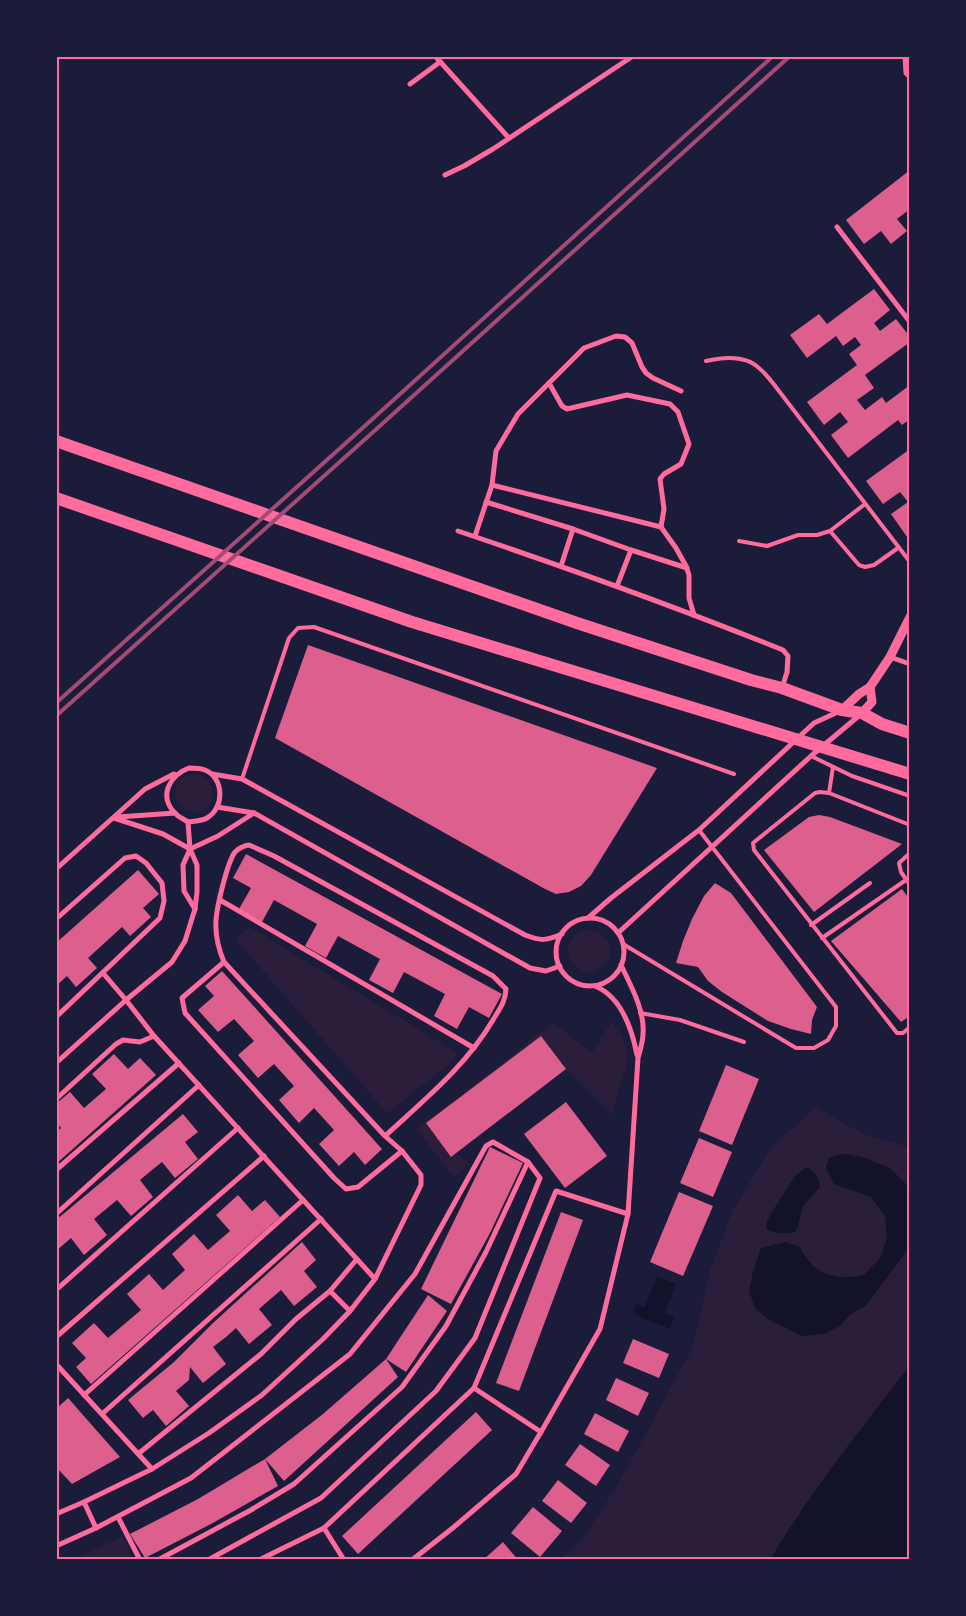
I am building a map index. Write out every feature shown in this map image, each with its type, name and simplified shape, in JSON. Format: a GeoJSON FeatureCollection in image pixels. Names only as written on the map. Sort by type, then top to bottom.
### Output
{"type":"FeatureCollection","features":[{"type":"Feature","properties":{"kind":"main road"},"geometry":{"type":"LineString","coordinates":[[56,441],[586,626],[751,680],[782,688],[842,710],[862,713],[882,724],[910,733]]}},
{"type":"Feature","properties":{"kind":"main road"},"geometry":{"type":"LineString","coordinates":[[56,498],[412,622],[910,774]]}},
{"type":"Feature","properties":{"kind":"street"},"geometry":{"type":"LineString","coordinates":[[435,56],[509,138]]}},
{"type":"Feature","properties":{"kind":"street"},"geometry":{"type":"LineString","coordinates":[[445,175],[464,166],[509,138],[633,56]]}},
{"type":"Feature","properties":{"kind":"street"},"geometry":{"type":"LineString","coordinates":[[904,56],[906,72],[910,77]]}},
{"type":"Feature","properties":{"kind":"street"},"geometry":{"type":"LineString","coordinates":[[410,84],[440,62]]}},
{"type":"Feature","properties":{"kind":"street"},"geometry":{"type":"LineString","coordinates":[[837,227],[910,322]]}},
{"type":"Feature","properties":{"kind":"street"},"geometry":{"type":"LineString","coordinates":[[475,536],[492,485],[496,451],[518,414],[584,348],[616,336],[624,336],[632,343],[646,373],[681,391]]}},
{"type":"Feature","properties":{"kind":"street"},"geometry":{"type":"LineString","coordinates":[[549,383],[562,406],[567,410],[627,395],[670,404],[678,412],[689,444],[681,464],[664,474],[660,479],[664,509],[660,527]]}},
{"type":"Feature","properties":{"kind":"street"},"geometry":{"type":"LineString","coordinates":[[492,485],[660,527],[676,548],[687,568],[689,575],[689,598],[694,615]]}},
{"type":"Feature","properties":{"kind":"street"},"geometry":{"type":"LineString","coordinates":[[486,502],[687,568]]}},
{"type":"Feature","properties":{"kind":"street"},"geometry":{"type":"LineString","coordinates":[[561,566],[573,529]]}},
{"type":"Feature","properties":{"kind":"street"},"geometry":{"type":"LineString","coordinates":[[458,531],[617,586],[783,650],[788,656],[787,672],[782,688]]}},
{"type":"Feature","properties":{"kind":"street"},"geometry":{"type":"LineString","coordinates":[[617,586],[631,550]]}},
{"type":"Feature","properties":{"kind":"street"},"geometry":{"type":"LineString","coordinates":[[588,918],[699,830],[814,723],[842,710],[859,694],[870,687],[890,657],[910,618]]}},
{"type":"Feature","properties":{"kind":"street"},"geometry":{"type":"LineString","coordinates":[[890,657],[910,664]]}},
{"type":"Feature","properties":{"kind":"street"},"geometry":{"type":"LineString","coordinates":[[618,933],[711,846],[862,713],[872,702],[870,687]]}},
{"type":"Feature","properties":{"kind":"street"},"geometry":{"type":"LineString","coordinates":[[56,869],[145,789],[182,770],[197,768],[212,774],[242,778],[511,928],[538,940],[549,939],[562,934]]}},
{"type":"Feature","properties":{"kind":"street"},"geometry":{"type":"LineString","coordinates":[[182,770],[170,782],[167,798],[175,813],[188,822],[203,820],[209,817],[217,807],[220,799],[220,790],[212,774]]}},
{"type":"Feature","properties":{"kind":"street"},"geometry":{"type":"LineString","coordinates":[[217,807],[254,813],[530,968],[546,970],[560,966]]}},
{"type":"Feature","properties":{"kind":"street"},"geometry":{"type":"LineString","coordinates":[[114,818],[175,813]]}},
{"type":"Feature","properties":{"kind":"street"},"geometry":{"type":"LineString","coordinates":[[195,909],[184,891],[183,865],[190,848],[218,836],[254,813]]}},
{"type":"Feature","properties":{"kind":"street"},"geometry":{"type":"LineString","coordinates":[[114,818],[162,834],[190,848]]}},
{"type":"Feature","properties":{"kind":"street"},"geometry":{"type":"LineString","coordinates":[[56,1063],[126,1000],[172,962],[185,941],[198,892],[197,865],[190,848],[188,822]]}},
{"type":"Feature","properties":{"kind":"street"},"geometry":{"type":"LineString","coordinates":[[56,1514],[152,1469],[209,1433],[262,1395],[350,1311],[375,1280],[421,1185],[421,1175],[402,1151],[385,1136],[224,962],[218,946],[216,919],[226,874],[235,853],[240,848],[249,845],[274,856],[493,976],[506,989],[505,1000],[484,1035],[452,1075],[385,1136]]}},
{"type":"Feature","properties":{"kind":"street"},"geometry":{"type":"LineString","coordinates":[[56,919],[125,858],[136,856],[146,863],[162,882],[164,901],[160,918],[56,1017]]}},
{"type":"Feature","properties":{"kind":"street"},"geometry":{"type":"LineString","coordinates":[[220,900],[474,1048]]}},
{"type":"Feature","properties":{"kind":"street"},"geometry":{"type":"LineString","coordinates":[[588,918],[601,920],[611,925],[618,933],[623,944],[622,966],[616,975],[607,982],[596,986],[585,986],[575,982],[566,976],[557,956],[557,944],[562,934],[569,926],[579,920],[588,918]]}},
{"type":"Feature","properties":{"kind":"street"},"geometry":{"type":"LineString","coordinates":[[224,962],[182,998],[185,1013],[334,1178],[346,1189],[358,1187],[402,1151]]}},
{"type":"Feature","properties":{"kind":"street"},"geometry":{"type":"LineString","coordinates":[[412,1560],[516,1474],[600,1329],[628,1214],[638,1058],[643,1035],[640,1012],[622,966]]}},
{"type":"Feature","properties":{"kind":"street"},"geometry":{"type":"LineString","coordinates":[[103,973],[154,1036],[321,1218],[375,1280]]}},
{"type":"Feature","properties":{"kind":"street"},"geometry":{"type":"LineString","coordinates":[[596,986],[614,1000],[627,1017],[634,1037],[638,1058]]}},
{"type":"Feature","properties":{"kind":"street"},"geometry":{"type":"LineString","coordinates":[[56,1099],[116,1044],[123,1040],[140,1042],[154,1036]]}},
{"type":"Feature","properties":{"kind":"street"},"geometry":{"type":"LineString","coordinates":[[56,1170],[179,1063]]}},
{"type":"Feature","properties":{"kind":"street"},"geometry":{"type":"LineString","coordinates":[[56,1214],[199,1085]]}},
{"type":"Feature","properties":{"kind":"street"},"geometry":{"type":"LineString","coordinates":[[56,1290],[238,1128]]}},
{"type":"Feature","properties":{"kind":"street"},"geometry":{"type":"LineString","coordinates":[[56,1546],[118,1517],[191,1478],[350,1354],[415,1274],[486,1146],[493,1142],[528,1162],[540,1178],[475,1338],[436,1391],[321,1498],[208,1560]]}},
{"type":"Feature","properties":{"kind":"street"},"geometry":{"type":"LineString","coordinates":[[56,1338],[264,1156]]}},
{"type":"Feature","properties":{"kind":"street"},"geometry":{"type":"LineString","coordinates":[[158,1560],[251,1510],[294,1484],[402,1387],[446,1326],[486,1252],[528,1162]]}},
{"type":"Feature","properties":{"kind":"street"},"geometry":{"type":"LineString","coordinates":[[259,1560],[324,1528],[474,1388],[556,1191],[628,1214]]}},
{"type":"Feature","properties":{"kind":"street"},"geometry":{"type":"LineString","coordinates":[[84,1395],[303,1200]]}},
{"type":"Feature","properties":{"kind":"street"},"geometry":{"type":"LineString","coordinates":[[102,1414],[321,1218]]}},
{"type":"Feature","properties":{"kind":"street"},"geometry":{"type":"LineString","coordinates":[[138,1454],[261,1354],[296,1319],[330,1291],[357,1259]]}},
{"type":"Feature","properties":{"kind":"street"},"geometry":{"type":"LineString","coordinates":[[330,1291],[350,1311]]}},
{"type":"Feature","properties":{"kind":"street"},"geometry":{"type":"LineString","coordinates":[[56,1364],[152,1469]]}},
{"type":"Feature","properties":{"kind":"street"},"geometry":{"type":"LineString","coordinates":[[474,1388],[541,1432]]}},
{"type":"Feature","properties":{"kind":"street"},"geometry":{"type":"LineString","coordinates":[[84,1502],[96,1528]]}},
{"type":"Feature","properties":{"kind":"street"},"geometry":{"type":"LineString","coordinates":[[118,1517],[140,1560]]}},
{"type":"Feature","properties":{"kind":"street"},"geometry":{"type":"LineString","coordinates":[[324,1528],[344,1560]]}},
{"type":"Feature","properties":{"kind":"lane"},"geometry":{"type":"LineString","coordinates":[[706,361],[720,358],[735,358],[759,367],[779,390],[910,562]]}},
{"type":"Feature","properties":{"kind":"lane"},"geometry":{"type":"LineString","coordinates":[[739,541],[767,546],[798,535],[817,535],[830,531],[865,504]]}},
{"type":"Feature","properties":{"kind":"lane"},"geometry":{"type":"LineString","coordinates":[[830,531],[859,565],[865,568],[874,565],[898,548]]}},
{"type":"Feature","properties":{"kind":"lane"},"geometry":{"type":"LineString","coordinates":[[242,778],[289,638],[298,628],[314,626],[734,774]]}},
{"type":"Feature","properties":{"kind":"lane"},"geometry":{"type":"LineString","coordinates":[[811,756],[852,776],[910,796]]}},
{"type":"Feature","properties":{"kind":"lane"},"geometry":{"type":"LineString","coordinates":[[829,793],[833,767]]}},
{"type":"Feature","properties":{"kind":"lane"},"geometry":{"type":"LineString","coordinates":[[910,825],[829,793],[820,792],[815,793],[753,843],[754,850],[897,1033],[902,1034],[910,1027]]}},
{"type":"Feature","properties":{"kind":"lane"},"geometry":{"type":"LineString","coordinates":[[623,944],[796,1048],[814,1048],[828,1040],[836,1026],[836,1007],[699,830]]}},
{"type":"Feature","properties":{"kind":"lane"},"geometry":{"type":"LineString","coordinates":[[910,853],[899,863],[901,872],[910,885]]}},
{"type":"Feature","properties":{"kind":"lane"},"geometry":{"type":"LineString","coordinates":[[822,938],[906,880]]}},
{"type":"Feature","properties":{"kind":"lane"},"geometry":{"type":"LineString","coordinates":[[811,925],[870,883]]}},
{"type":"Feature","properties":{"kind":"lane"},"geometry":{"type":"LineString","coordinates":[[640,1012],[680,1020],[744,1042]]}},
{"type":"Feature","properties":{"kind":"shaded area"},"geometry":{"type":"Polygon","coordinates":[[[194,774],[208,779],[213,793],[208,807],[194,812],[180,807],[175,793],[180,779],[194,774]]]}},
{"type":"Feature","properties":{"kind":"shaded area"},"geometry":{"type":"Polygon","coordinates":[[[250,927],[458,1053],[446,1067],[387,1113],[235,939],[250,927]]]}},
{"type":"Feature","properties":{"kind":"shaded area"},"geometry":{"type":"Polygon","coordinates":[[[593,930],[601,933],[607,939],[610,951],[607,963],[601,969],[585,972],[577,969],[571,963],[568,947],[571,939],[577,933],[593,930]]]}},
{"type":"Feature","properties":{"kind":"shaded area"},"geometry":{"type":"Polygon","coordinates":[[[612,1021],[623,1038],[628,1057],[612,1115],[566,1069],[541,1036],[426,1123],[469,1164],[454,1178],[416,1129],[553,1023],[592,1052],[612,1021]]]}},
{"type":"Feature","properties":{"kind":"shaded area"},"geometry":{"type":"Polygon","coordinates":[[[817,1107],[844,1124],[865,1134],[910,1149],[910,1363],[907,1369],[819,1486],[770,1560],[560,1560],[583,1538],[620,1481],[693,1347],[710,1270],[734,1208],[773,1145],[817,1107]]]}},
{"type":"Feature","properties":{"kind":"shaded area"},"geometry":{"type":"Polygon","coordinates":[[[847,1154],[865,1158],[890,1168],[906,1184],[910,1194],[910,1241],[906,1252],[866,1305],[848,1316],[842,1324],[825,1334],[802,1336],[769,1320],[756,1309],[749,1292],[753,1271],[761,1248],[785,1242],[800,1247],[807,1259],[816,1268],[833,1276],[864,1275],[880,1258],[887,1238],[885,1216],[871,1197],[834,1184],[826,1168],[829,1158],[847,1154]]]}},
{"type":"Feature","properties":{"kind":"shaded area"},"geometry":{"type":"Polygon","coordinates":[[[806,1167],[816,1175],[820,1187],[803,1206],[795,1232],[780,1233],[766,1229],[767,1221],[795,1176],[806,1167]]]}},
{"type":"Feature","properties":{"kind":"shaded area"},"geometry":{"type":"Polygon","coordinates":[[[657,1276],[676,1284],[665,1313],[674,1317],[670,1329],[633,1314],[636,1304],[645,1307],[657,1276]]]}},
{"type":"Feature","properties":{"kind":"shaded area"},"geometry":{"type":"Polygon","coordinates":[[[910,1363],[910,1560],[770,1560],[819,1486],[910,1363]]]}},
{"type":"Feature","properties":{"kind":"shaded area"},"geometry":{"type":"Polygon","coordinates":[[[123,1536],[133,1560],[73,1560],[123,1536]]]}},
{"type":"Feature","properties":{"kind":"building"},"geometry":{"type":"Polygon","coordinates":[[[910,170],[910,209],[897,219],[907,231],[891,244],[881,231],[864,244],[846,220],[910,170]]]}},
{"type":"Feature","properties":{"kind":"building"},"geometry":{"type":"Polygon","coordinates":[[[874,289],[890,310],[874,323],[880,331],[896,319],[910,337],[910,342],[865,375],[874,388],[857,400],[865,410],[882,397],[886,403],[910,385],[910,419],[902,425],[898,420],[848,458],[831,435],[848,422],[840,412],[824,425],[807,402],[857,365],[849,354],[861,345],[855,337],[843,346],[836,336],[807,358],[790,335],[819,314],[827,324],[874,289]]]}},
{"type":"Feature","properties":{"kind":"building"},"geometry":{"type":"Polygon","coordinates":[[[910,449],[910,535],[907,537],[891,514],[908,502],[900,492],[883,504],[866,481],[910,449]]]}},
{"type":"Feature","properties":{"kind":"building"},"geometry":{"type":"Polygon","coordinates":[[[308,645],[657,768],[591,875],[581,886],[569,892],[556,894],[275,738],[308,645]]]}},
{"type":"Feature","properties":{"kind":"building"},"geometry":{"type":"Polygon","coordinates":[[[819,815],[830,817],[902,844],[814,912],[764,850],[809,817],[819,815]]]}},
{"type":"Feature","properties":{"kind":"building"},"geometry":{"type":"Polygon","coordinates":[[[246,854],[502,994],[489,1018],[469,1007],[457,1029],[434,1016],[445,994],[404,972],[393,993],[369,980],[380,959],[338,936],[326,958],[305,946],[317,924],[274,900],[262,922],[239,909],[251,888],[233,878],[246,854]]]}},
{"type":"Feature","properties":{"kind":"building"},"geometry":{"type":"Polygon","coordinates":[[[138,870],[159,894],[143,908],[151,917],[130,936],[122,927],[88,958],[97,968],[76,987],[67,976],[56,986],[56,943],[138,870]]]}},
{"type":"Feature","properties":{"kind":"building"},"geometry":{"type":"Polygon","coordinates":[[[715,883],[731,893],[817,1007],[812,1020],[811,1034],[768,1021],[722,992],[708,981],[698,967],[676,963],[692,919],[704,896],[715,883]]]}},
{"type":"Feature","properties":{"kind":"building"},"geometry":{"type":"Polygon","coordinates":[[[902,889],[910,900],[910,1016],[901,1022],[831,941],[902,889]]]}},
{"type":"Feature","properties":{"kind":"building"},"geometry":{"type":"Polygon","coordinates":[[[222,971],[382,1149],[365,1165],[354,1152],[339,1166],[319,1144],[334,1130],[325,1120],[314,1108],[299,1123],[279,1100],[294,1086],[274,1064],[258,1078],[238,1055],[254,1041],[234,1019],[218,1032],[198,1010],[214,996],[205,986],[222,971]]]}},
{"type":"Feature","properties":{"kind":"building"},"geometry":{"type":"Polygon","coordinates":[[[541,1036],[566,1069],[451,1157],[426,1123],[541,1036]]]}},
{"type":"Feature","properties":{"kind":"building"},"geometry":{"type":"Polygon","coordinates":[[[114,1054],[128,1069],[140,1058],[156,1075],[56,1164],[56,1132],[61,1128],[56,1122],[56,1104],[70,1092],[84,1108],[106,1089],[92,1074],[114,1054]]]}},
{"type":"Feature","properties":{"kind":"building"},"geometry":{"type":"Polygon","coordinates":[[[726,1065],[759,1079],[732,1145],[699,1131],[726,1065]]]}},
{"type":"Feature","properties":{"kind":"building"},"geometry":{"type":"Polygon","coordinates":[[[566,1102],[607,1156],[565,1188],[524,1134],[566,1102]]]}},
{"type":"Feature","properties":{"kind":"building"},"geometry":{"type":"Polygon","coordinates":[[[183,1114],[198,1132],[185,1142],[198,1159],[175,1178],[162,1162],[140,1180],[153,1197],[131,1216],[117,1200],[94,1219],[107,1235],[84,1255],[71,1238],[56,1251],[56,1220],[183,1114]]]}},
{"type":"Feature","properties":{"kind":"building"},"geometry":{"type":"Polygon","coordinates":[[[699,1138],[732,1152],[713,1197],[680,1183],[699,1138]]]}},
{"type":"Feature","properties":{"kind":"building"},"geometry":{"type":"Polygon","coordinates":[[[490,1147],[523,1163],[489,1235],[451,1304],[421,1289],[490,1147]]]}},
{"type":"Feature","properties":{"kind":"building"},"geometry":{"type":"Polygon","coordinates":[[[679,1192],[713,1206],[683,1276],[650,1262],[679,1192]]]}},
{"type":"Feature","properties":{"kind":"building"},"geometry":{"type":"Polygon","coordinates":[[[238,1195],[252,1211],[265,1200],[280,1217],[91,1384],[76,1367],[86,1358],[72,1343],[94,1323],[108,1338],[141,1310],[127,1294],[149,1274],[163,1290],[185,1270],[172,1254],[194,1234],[208,1250],[230,1231],[216,1215],[238,1195]]]}},
{"type":"Feature","properties":{"kind":"building"},"geometry":{"type":"Polygon","coordinates":[[[561,1212],[583,1220],[519,1391],[496,1383],[561,1212]]]}},
{"type":"Feature","properties":{"kind":"building"},"geometry":{"type":"Polygon","coordinates":[[[302,1242],[316,1260],[304,1271],[317,1287],[294,1306],[281,1290],[259,1309],[272,1325],[249,1344],[236,1328],[213,1347],[226,1364],[203,1383],[190,1367],[189,1380],[176,1391],[189,1406],[166,1426],[153,1410],[143,1418],[128,1400],[174,1362],[213,1323],[302,1242]]]}},
{"type":"Feature","properties":{"kind":"building"},"geometry":{"type":"Polygon","coordinates":[[[428,1295],[447,1311],[406,1372],[386,1359],[428,1295]]]}},
{"type":"Feature","properties":{"kind":"building"},"geometry":{"type":"Polygon","coordinates":[[[633,1339],[669,1354],[659,1378],[623,1363],[633,1339]]]}},
{"type":"Feature","properties":{"kind":"building"},"geometry":{"type":"Polygon","coordinates":[[[386,1359],[398,1377],[284,1481],[265,1459],[323,1414],[386,1359]]]}},
{"type":"Feature","properties":{"kind":"building"},"geometry":{"type":"Polygon","coordinates":[[[616,1378],[649,1393],[638,1416],[606,1400],[616,1378]]]}},
{"type":"Feature","properties":{"kind":"building"},"geometry":{"type":"Polygon","coordinates":[[[68,1398],[120,1457],[72,1484],[56,1467],[56,1409],[68,1398]]]}},
{"type":"Feature","properties":{"kind":"building"},"geometry":{"type":"Polygon","coordinates":[[[476,1412],[492,1430],[358,1554],[342,1536],[476,1412]]]}},
{"type":"Feature","properties":{"kind":"building"},"geometry":{"type":"Polygon","coordinates":[[[595,1413],[629,1431],[618,1452],[584,1434],[595,1413]]]}},
{"type":"Feature","properties":{"kind":"building"},"geometry":{"type":"Polygon","coordinates":[[[580,1444],[610,1465],[596,1486],[565,1465],[580,1444]]]}},
{"type":"Feature","properties":{"kind":"building"},"geometry":{"type":"Polygon","coordinates":[[[265,1459],[278,1486],[211,1524],[145,1558],[130,1534],[198,1499],[265,1459]]]}},
{"type":"Feature","properties":{"kind":"building"},"geometry":{"type":"Polygon","coordinates":[[[558,1480],[587,1503],[571,1523],[542,1501],[558,1480]]]}},
{"type":"Feature","properties":{"kind":"building"},"geometry":{"type":"Polygon","coordinates":[[[533,1507],[562,1531],[540,1557],[511,1533],[533,1507]]]}},
{"type":"Feature","properties":{"kind":"building"},"geometry":{"type":"Polygon","coordinates":[[[503,1542],[518,1560],[483,1560],[503,1542]]]}},
{"type":"Feature","properties":{"kind":"railway"},"geometry":{"type":"LineString","coordinates":[[56,703],[773,56]]}},
{"type":"Feature","properties":{"kind":"railway"},"geometry":{"type":"LineString","coordinates":[[56,716],[790,56]]}}]}
